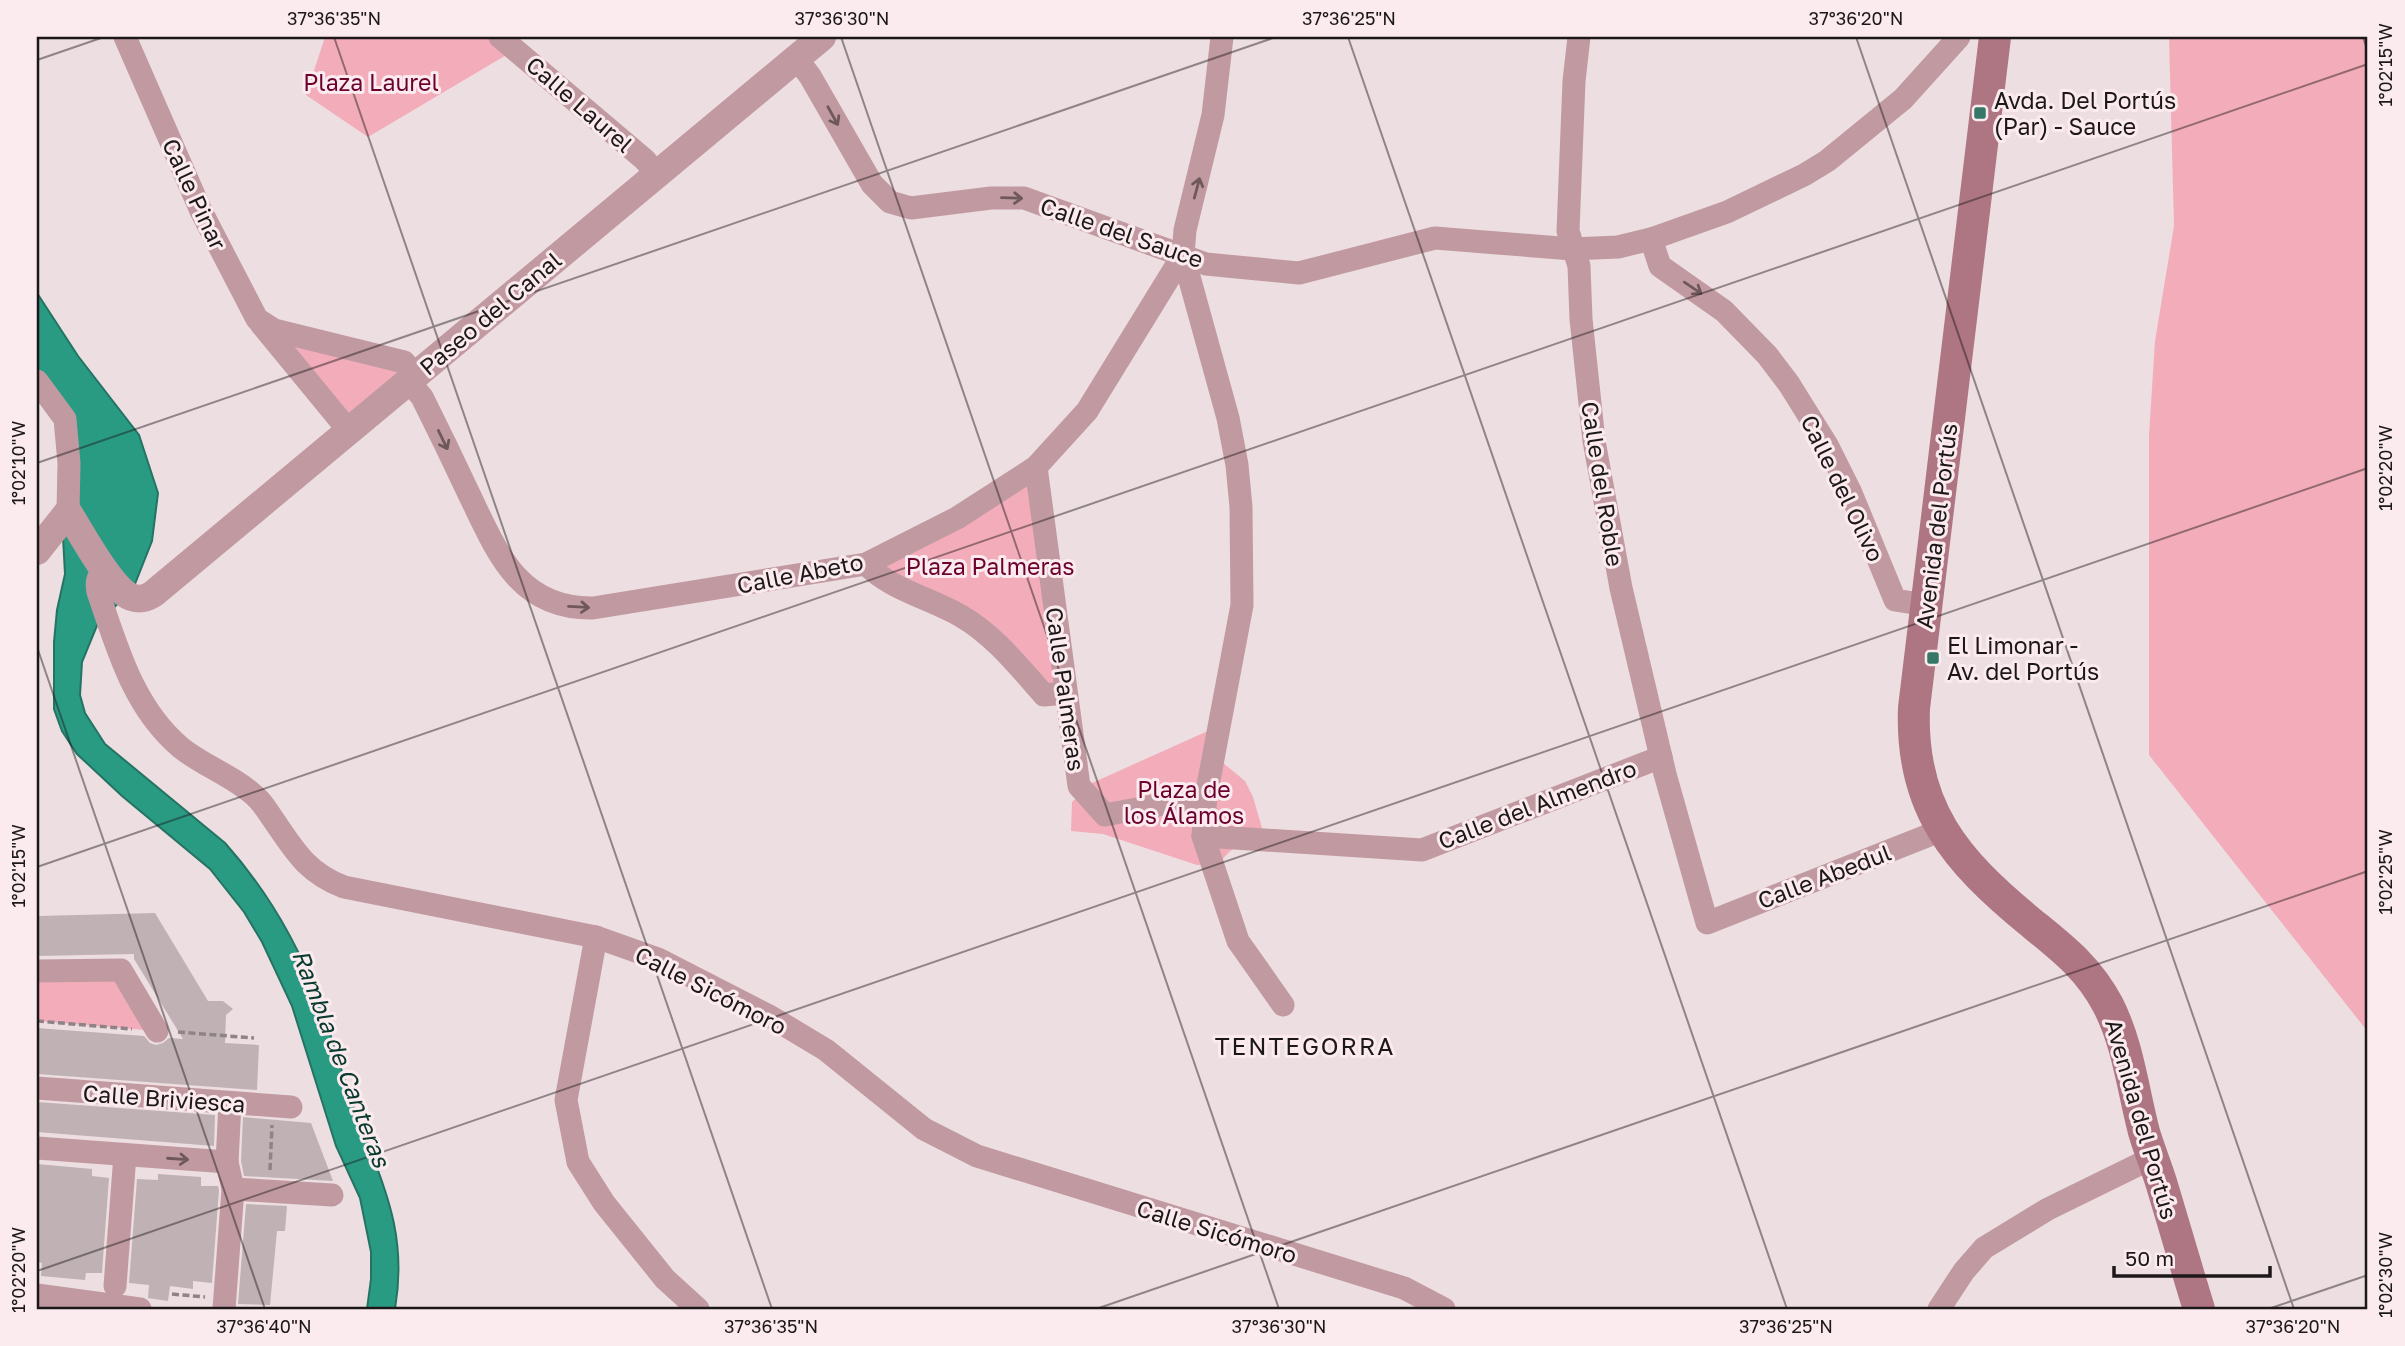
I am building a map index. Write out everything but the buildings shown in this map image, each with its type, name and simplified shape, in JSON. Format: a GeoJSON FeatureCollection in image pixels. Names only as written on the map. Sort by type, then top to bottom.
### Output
{"type":"FeatureCollection","features":[{"type":"Feature","properties":{"kind":"main road","name":"Avenida del Portús"},"geometry":{"type":"LineString","coordinates":[[1995,37],[1914,708],[1914,743],[1924,792],[1942,830],[1958,852],[2027,919],[2082,965],[2109,1008],[2124,1048],[2152,1158],[2199,1309]]}},
{"type":"Feature","properties":{"kind":"street","name":"Calle Pinar"},"geometry":{"type":"LineString","coordinates":[[122,37],[201,211],[257,319],[349,431]]}},
{"type":"Feature","properties":{"kind":"street","name":"Calle Laurel"},"geometry":{"type":"LineString","coordinates":[[500,37],[645,160],[657,174]]}},
{"type":"Feature","properties":{"kind":"street","name":"Paseo del Canal"},"geometry":{"type":"LineString","coordinates":[[105,570],[120,588],[134,598],[149,597],[822,37]]}},
{"type":"Feature","properties":{"kind":"street"},"geometry":{"type":"LineString","coordinates":[[1222,37],[1213,115],[1185,230],[1183,255],[1228,418],[1237,465],[1241,507],[1241,605],[1206,796],[1203,836],[1238,941],[1283,1005]]}},
{"type":"Feature","properties":{"kind":"street","name":"Calle del Roble"},"geometry":{"type":"LineString","coordinates":[[1579,37],[1574,81],[1568,231],[1579,266],[1585,363],[1596,454],[1621,588],[1661,757],[1707,923]]}},
{"type":"Feature","properties":{"kind":"street","name":"Calle del Sauce"},"geometry":{"type":"LineString","coordinates":[[796,59],[810,76],[872,184],[890,202],[911,208],[991,198],[1024,198],[1206,264],[1299,273],[1436,238],[1572,249],[1618,247],[1651,239],[1727,212],[1827,161],[1903,99],[1959,37]]}},
{"type":"Feature","properties":{"kind":"street","name":"Calle del Olivo"},"geometry":{"type":"LineString","coordinates":[[1651,239],[1660,266],[1724,311],[1767,355],[1809,414],[1826,445],[1851,493],[1895,600],[1926,605]]}},
{"type":"Feature","properties":{"kind":"street","name":"Calle Abeto"},"geometry":{"type":"LineString","coordinates":[[412,379],[496,551],[506,566],[530,589],[563,606],[608,607],[866,564],[957,518],[1036,467],[1087,411],[1183,255]]}},
{"type":"Feature","properties":{"kind":"street"},"geometry":{"type":"LineString","coordinates":[[257,319],[274,330],[404,362],[412,379]]}},
{"type":"Feature","properties":{"kind":"street"},"geometry":{"type":"LineString","coordinates":[[37,381],[65,419],[69,463],[68,512],[105,570]]}},
{"type":"Feature","properties":{"kind":"street","name":"Calle Palmeras"},"geometry":{"type":"LineString","coordinates":[[1036,467],[1079,786],[1105,815],[1206,796]]}},
{"type":"Feature","properties":{"kind":"street"},"geometry":{"type":"LineString","coordinates":[[37,551],[68,512]]}},
{"type":"Feature","properties":{"kind":"street"},"geometry":{"type":"LineString","coordinates":[[866,564],[878,577],[942,606],[975,625],[1010,657],[1044,695],[1066,693]]}},
{"type":"Feature","properties":{"kind":"street","name":"Calle Sicómoro"},"geometry":{"type":"LineString","coordinates":[[105,570],[98,576],[98,592],[122,663],[145,706],[167,735],[181,747],[255,795],[298,856],[311,870],[326,880],[344,887],[596,937],[658,958],[771,1017],[825,1050],[924,1129],[977,1156],[1404,1288],[1444,1309]]}},
{"type":"Feature","properties":{"kind":"street","name":"Calle del Almendro"},"geometry":{"type":"LineString","coordinates":[[1203,836],[1422,850],[1661,757]]}},
{"type":"Feature","properties":{"kind":"street","name":"Calle Abedul"},"geometry":{"type":"LineString","coordinates":[[1707,923],[1942,830]]}},
{"type":"Feature","properties":{"kind":"street"},"geometry":{"type":"LineString","coordinates":[[596,937],[566,1100],[578,1162],[604,1203],[665,1279],[698,1309]]}},
{"type":"Feature","properties":{"kind":"street"},"geometry":{"type":"LineString","coordinates":[[37,971],[121,971],[158,1031]]}},
{"type":"Feature","properties":{"kind":"street","name":"Calle Briviesca"},"geometry":{"type":"LineString","coordinates":[[37,1088],[230,1103],[282,1112]]}},
{"type":"Feature","properties":{"kind":"street"},"geometry":{"type":"LineString","coordinates":[[215,1303],[233,1189],[227,1162],[230,1103]]}},
{"type":"Feature","properties":{"kind":"street"},"geometry":{"type":"LineString","coordinates":[[37,1148],[227,1162]]}},
{"type":"Feature","properties":{"kind":"street"},"geometry":{"type":"LineString","coordinates":[[116,1286],[125,1155]]}},
{"type":"Feature","properties":{"kind":"street"},"geometry":{"type":"LineString","coordinates":[[1939,1309],[1984,1248],[2048,1209],[2152,1158]]}},
{"type":"Feature","properties":{"kind":"street"},"geometry":{"type":"LineString","coordinates":[[233,1189],[332,1195]]}},
{"type":"Feature","properties":{"kind":"street"},"geometry":{"type":"LineString","coordinates":[[37,1295],[140,1309]]}},
{"type":"Feature","properties":{"kind":"path"},"geometry":{"type":"LineString","coordinates":[[269,1181],[282,1112]]}},
{"type":"Feature","properties":{"kind":"path"},"geometry":{"type":"LineString","coordinates":[[172,1294],[215,1303]]}},
{"type":"Feature","properties":{"kind":"green space","name":"Plaza Laurel"},"geometry":{"type":"Polygon","coordinates":[[[325,37],[493,37],[508,54],[368,137],[306,95],[325,37]]]}},
{"type":"Feature","properties":{"kind":"green space"},"geometry":{"type":"Polygon","coordinates":[[[2169,37],[2368,37],[2368,1032],[2149,755],[2149,435],[2155,341],[2174,226],[2169,37]]]}},
{"type":"Feature","properties":{"kind":"green space"},"geometry":{"type":"Polygon","coordinates":[[[274,330],[416,376],[349,431],[274,330]]]}},
{"type":"Feature","properties":{"kind":"green space","name":"Plaza Palmeras"},"geometry":{"type":"Polygon","coordinates":[[[1036,467],[1066,693],[1044,695],[1010,657],[866,564],[1036,467]]]}},
{"type":"Feature","properties":{"kind":"green space","name":"Plaza de los Álamos"},"geometry":{"type":"Polygon","coordinates":[[[1210,730],[1222,762],[1245,781],[1262,828],[1234,848],[1220,863],[1197,865],[1103,834],[1071,831],[1072,802],[1092,783],[1210,730]]]}},
{"type":"Feature","properties":{"kind":"green space"},"geometry":{"type":"Polygon","coordinates":[[[121,970],[157,1031],[37,1021],[37,971],[121,970]]]}},
{"type":"Feature","properties":{"kind":"shaded area"},"geometry":{"type":"Polygon","coordinates":[[[37,293],[78,356],[139,435],[158,493],[152,541],[133,589],[98,623],[82,662],[80,695],[85,713],[105,744],[225,843],[253,878],[290,936],[318,998],[389,1204],[398,1252],[395,1309],[367,1309],[371,1252],[360,1198],[336,1146],[292,1006],[262,942],[244,912],[210,869],[122,796],[77,754],[62,731],[54,709],[54,642],[57,610],[65,574],[57,421],[37,393],[37,293]]]}},
{"type":"Feature","properties":{"kind":"place","name":"Avda. Del Portús (Par) - Sauce"},"geometry":{"type":"Point","coordinates":[1980,113]}},
{"type":"Feature","properties":{"kind":"place","name":"El Limonar - Av. del Portús"},"geometry":{"type":"Point","coordinates":[1933,658]}},
{"type":"Feature","properties":{"kind":"district","name":"TENTEGORRA"},"geometry":{"type":"Point","coordinates":[1305,1045]}},
{"type":"Feature","properties":{"kind":"water label","name":"Rambla de Canteras"},"geometry":{"type":"Point","coordinates":[342,1058]}}]}
